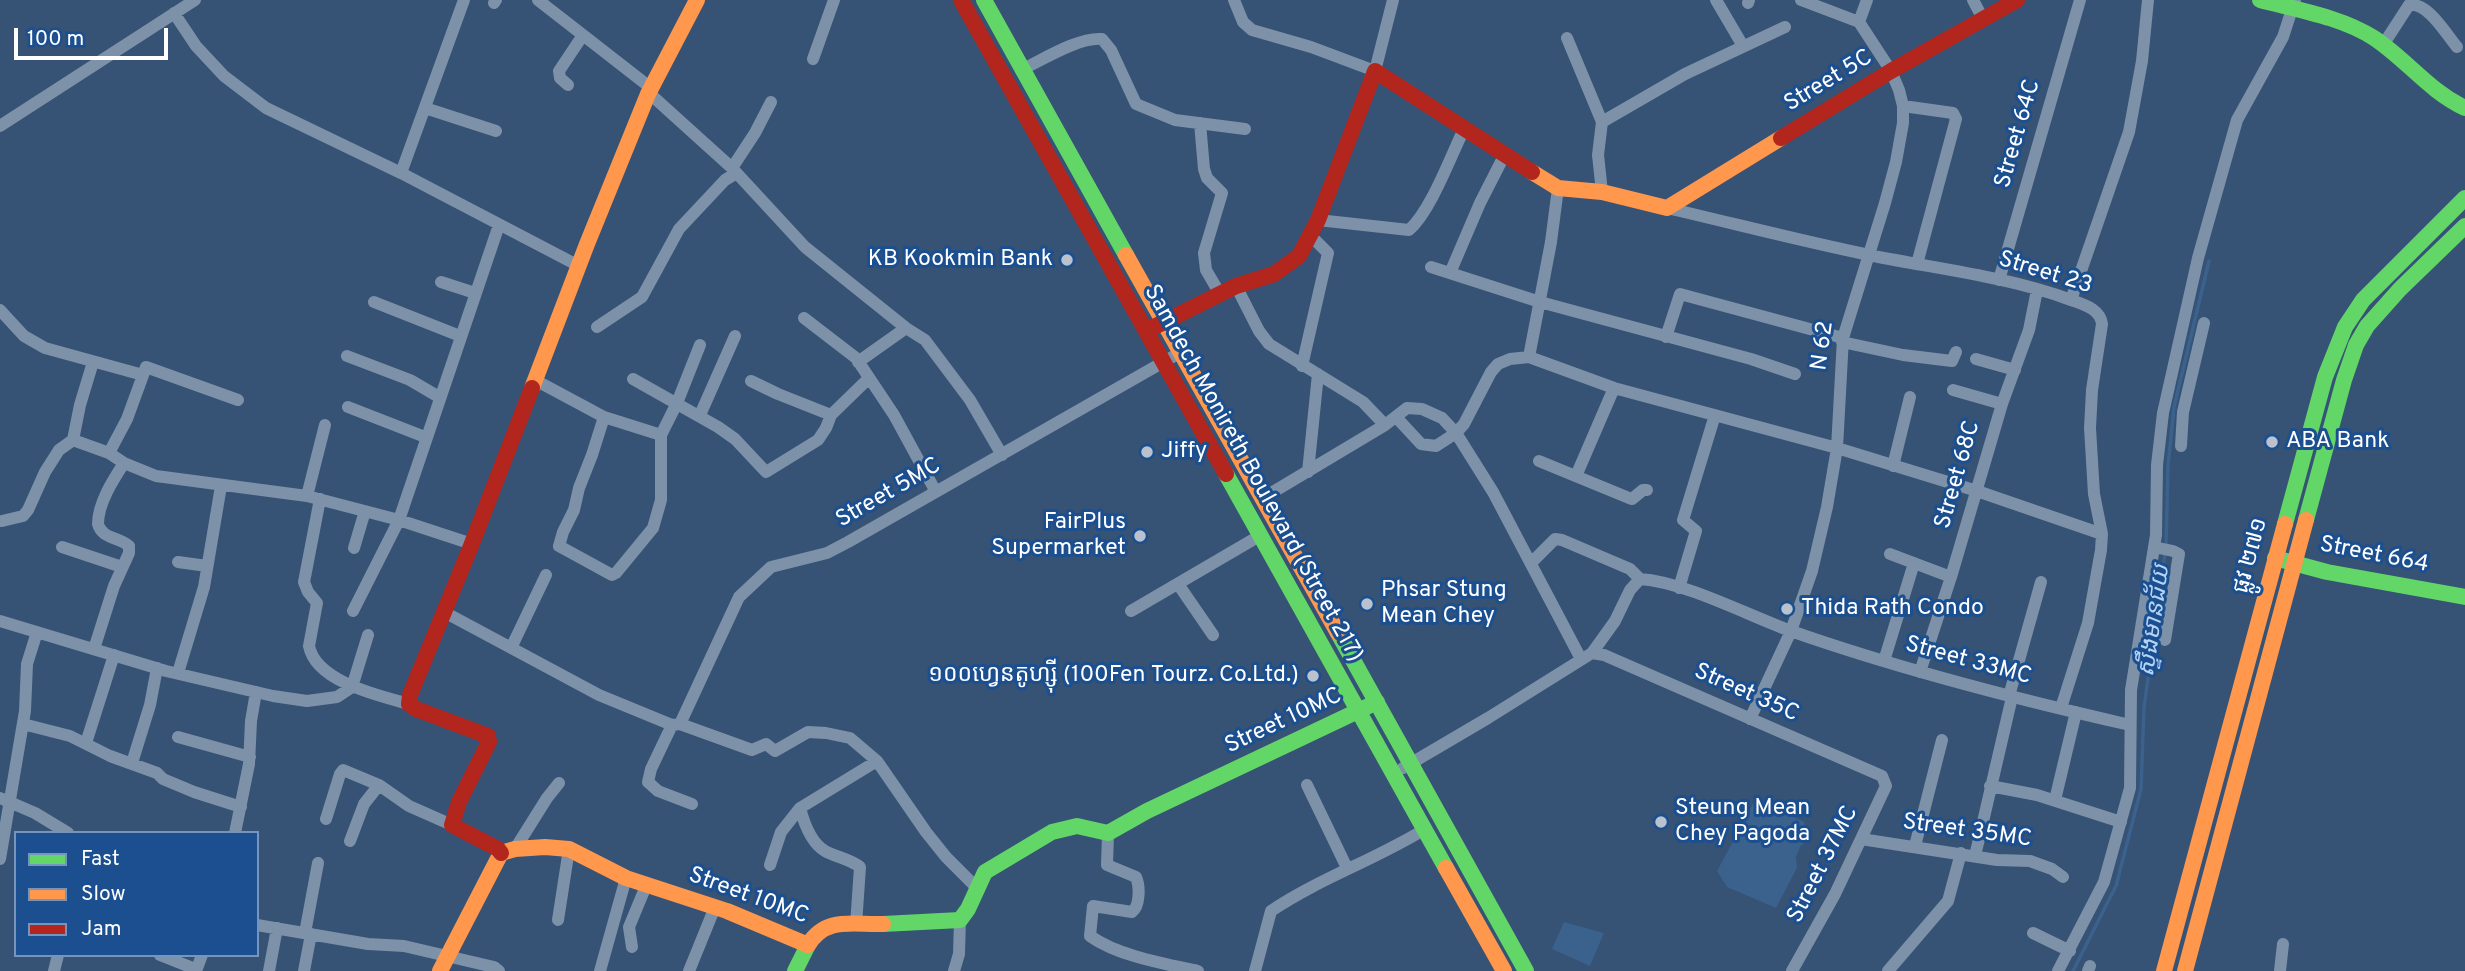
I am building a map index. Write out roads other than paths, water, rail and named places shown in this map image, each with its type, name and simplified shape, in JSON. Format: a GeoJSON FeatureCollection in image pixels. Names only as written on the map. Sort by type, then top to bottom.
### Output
{"type":"FeatureCollection","features":[{"type":"Feature","properties":{"kind":"main road"},"geometry":{"type":"LineString","coordinates":[[440,971],[508,851],[498,849],[452,825],[459,802],[489,742],[488,736],[416,709],[409,704],[410,695],[446,613],[579,266],[650,90],[697,0]]}},
{"type":"Feature","properties":{"kind":"main road","name":"Samdech Monireth Boulevard (Street 217)"},"geometry":{"type":"LineString","coordinates":[[961,0],[1504,971]]}},
{"type":"Feature","properties":{"kind":"main road","name":"Samdech Monireth Boulevard (Street 217)"},"geometry":{"type":"LineString","coordinates":[[984,0],[1526,971]]}},
{"type":"Feature","properties":{"kind":"main road","name":"Street 5C"},"geometry":{"type":"LineString","coordinates":[[1668,208],[1891,71],[2017,0]]}},
{"type":"Feature","properties":{"kind":"main road"},"geometry":{"type":"LineString","coordinates":[[2266,1],[2294,5],[2359,30],[2383,45],[2429,88],[2465,108]]}},
{"type":"Feature","properties":{"kind":"main road"},"geometry":{"type":"LineString","coordinates":[[1146,331],[1236,286],[1274,274],[1299,256],[1318,220],[1375,71],[1558,188],[1602,192],[1668,208]]}},
{"type":"Feature","properties":{"kind":"main road","name":"ផ្លូវ ២៧១"},"geometry":{"type":"LineString","coordinates":[[2164,971],[2338,337],[2363,300],[2465,198]]}},
{"type":"Feature","properties":{"kind":"main road","name":"ផ្លូវ ២៧១"},"geometry":{"type":"LineString","coordinates":[[2185,971],[2344,380],[2356,345],[2384,306],[2465,226]]}},
{"type":"Feature","properties":{"kind":"main road","name":"Street 664"},"geometry":{"type":"LineString","coordinates":[[2276,558],[2327,572],[2465,597]]}},
{"type":"Feature","properties":{"kind":"main road","name":"Street 10MC"},"geometry":{"type":"LineString","coordinates":[[1108,832],[1377,702]]}},
{"type":"Feature","properties":{"kind":"main road"},"geometry":{"type":"LineString","coordinates":[[960,920],[971,907],[985,872],[1052,832],[1077,826],[1108,832]]}},
{"type":"Feature","properties":{"kind":"main road","name":"Street 10MC"},"geometry":{"type":"LineString","coordinates":[[508,851],[545,847],[569,849],[626,878],[715,908],[808,945],[816,932],[828,925],[960,920]]}},
{"type":"Feature","properties":{"kind":"main road"},"geometry":{"type":"LineString","coordinates":[[795,971],[808,945]]}},
{"type":"Feature","properties":{"kind":"street"},"geometry":{"type":"LineString","coordinates":[[0,126],[195,0]]}},
{"type":"Feature","properties":{"kind":"street"},"geometry":{"type":"LineString","coordinates":[[401,173],[464,0]]}},
{"type":"Feature","properties":{"kind":"street"},"geometry":{"type":"LineString","coordinates":[[538,0],[650,90],[733,171],[805,247],[906,328],[925,340],[971,400],[1002,455]]}},
{"type":"Feature","properties":{"kind":"street"},"geometry":{"type":"LineString","coordinates":[[813,59],[834,0]]}},
{"type":"Feature","properties":{"kind":"street"},"geometry":{"type":"LineString","coordinates":[[1234,0],[1243,22],[1252,30],[1311,47],[1375,71],[1393,0]]}},
{"type":"Feature","properties":{"kind":"street"},"geometry":{"type":"LineString","coordinates":[[1716,0],[1743,46]]}},
{"type":"Feature","properties":{"kind":"street"},"geometry":{"type":"LineString","coordinates":[[1801,0],[1859,22],[1867,0]]}},
{"type":"Feature","properties":{"kind":"street"},"geometry":{"type":"LineString","coordinates":[[1973,0],[1983,19]]}},
{"type":"Feature","properties":{"kind":"street","name":"Street 64C"},"geometry":{"type":"LineString","coordinates":[[1998,280],[2080,0]]}},
{"type":"Feature","properties":{"kind":"street"},"geometry":{"type":"LineString","coordinates":[[2071,300],[2129,132],[2142,61],[2148,0]]}},
{"type":"Feature","properties":{"kind":"street"},"geometry":{"type":"LineString","coordinates":[[2383,45],[2409,5],[2415,4],[2425,10],[2457,47]]}},
{"type":"Feature","properties":{"kind":"street"},"geometry":{"type":"LineString","coordinates":[[2181,446],[2173,414],[2197,258],[2237,120],[2283,37],[2294,5]]}},
{"type":"Feature","properties":{"kind":"street"},"geometry":{"type":"LineString","coordinates":[[174,13],[196,46],[243,92],[266,108],[401,173],[579,266]]}},
{"type":"Feature","properties":{"kind":"street","name":"N 62"},"geometry":{"type":"LineString","coordinates":[[1750,719],[1791,631],[1812,571],[1837,449],[1843,340],[1896,162],[1903,123],[1903,106],[1891,71],[1859,22]]}},
{"type":"Feature","properties":{"kind":"street"},"geometry":{"type":"LineString","coordinates":[[1602,122],[1685,74],[1785,27]]}},
{"type":"Feature","properties":{"kind":"street"},"geometry":{"type":"LineString","coordinates":[[569,85],[559,78],[559,71],[583,35]]}},
{"type":"Feature","properties":{"kind":"street"},"geometry":{"type":"LineString","coordinates":[[1023,69],[1077,44],[1093,38],[1101,39],[1111,50],[1136,104],[1175,120],[1245,129]]}},
{"type":"Feature","properties":{"kind":"street"},"geometry":{"type":"LineString","coordinates":[[1567,38],[1602,122],[1598,155],[1602,192]]}},
{"type":"Feature","properties":{"kind":"street"},"geometry":{"type":"LineString","coordinates":[[597,327],[642,297],[679,229],[733,171],[771,102]]}},
{"type":"Feature","properties":{"kind":"street"},"geometry":{"type":"LineString","coordinates":[[1903,106],[1953,113],[1956,119],[1917,264]]}},
{"type":"Feature","properties":{"kind":"street"},"geometry":{"type":"LineString","coordinates":[[425,108],[496,131]]}},
{"type":"Feature","properties":{"kind":"street"},"geometry":{"type":"LineString","coordinates":[[1200,123],[1204,169],[1207,178],[1222,193],[1204,253],[1206,270],[1220,294]]}},
{"type":"Feature","properties":{"kind":"street"},"geometry":{"type":"LineString","coordinates":[[1318,220],[1409,230],[1418,220],[1436,188],[1465,127]]}},
{"type":"Feature","properties":{"kind":"street"},"geometry":{"type":"LineString","coordinates":[[1450,273],[1480,203],[1505,154]]}},
{"type":"Feature","properties":{"kind":"street"},"geometry":{"type":"LineString","coordinates":[[1529,357],[1558,188]]}},
{"type":"Feature","properties":{"kind":"street","name":"Street 23"},"geometry":{"type":"LineString","coordinates":[[1668,208],[1870,255],[1998,280],[2071,300],[2095,310],[2101,316],[2090,428],[2094,494],[2102,534],[2088,623],[2061,708]]}},
{"type":"Feature","properties":{"kind":"street"},"geometry":{"type":"LineString","coordinates":[[353,611],[399,520],[499,225]]}},
{"type":"Feature","properties":{"kind":"street"},"geometry":{"type":"LineString","coordinates":[[1302,366],[1328,258],[1327,250],[1311,235]]}},
{"type":"Feature","properties":{"kind":"street"},"geometry":{"type":"LineString","coordinates":[[1431,267],[1540,302],[1751,359],[1795,374]]}},
{"type":"Feature","properties":{"kind":"street"},"geometry":{"type":"LineString","coordinates":[[441,282],[475,293]]}},
{"type":"Feature","properties":{"kind":"street"},"geometry":{"type":"LineString","coordinates":[[1236,286],[1259,331],[1269,344],[1363,402],[1385,425]]}},
{"type":"Feature","properties":{"kind":"street","name":"Street 68C"},"geometry":{"type":"LineString","coordinates":[[1920,673],[1977,491],[2001,404],[2029,330],[2037,290]]}},
{"type":"Feature","properties":{"kind":"street"},"geometry":{"type":"LineString","coordinates":[[1666,337],[1678,296],[1682,294],[1903,355],[1952,361],[1955,352]]}},
{"type":"Feature","properties":{"kind":"street"},"geometry":{"type":"LineString","coordinates":[[374,302],[460,336]]}},
{"type":"Feature","properties":{"kind":"street"},"geometry":{"type":"LineString","coordinates":[[0,310],[24,336],[45,348],[143,375]]}},
{"type":"Feature","properties":{"kind":"street"},"geometry":{"type":"LineString","coordinates":[[804,318],[845,347],[859,362],[894,415],[936,492]]}},
{"type":"Feature","properties":{"kind":"street"},"geometry":{"type":"LineString","coordinates":[[2059,971],[2104,882],[2130,788],[2131,690],[2162,549],[2157,465],[2204,323]]}},
{"type":"Feature","properties":{"kind":"street"},"geometry":{"type":"LineString","coordinates":[[859,362],[906,328]]}},
{"type":"Feature","properties":{"kind":"street"},"geometry":{"type":"LineString","coordinates":[[700,415],[736,336]]}},
{"type":"Feature","properties":{"kind":"street"},"geometry":{"type":"LineString","coordinates":[[604,417],[574,510],[559,546],[612,575],[617,573],[653,528],[661,500],[661,435],[700,345]]}},
{"type":"Feature","properties":{"kind":"street","name":"Street 5MC"},"geometry":{"type":"LineString","coordinates":[[692,804],[658,791],[648,782],[651,769],[739,597],[771,567],[827,553],[1181,352]]}},
{"type":"Feature","properties":{"kind":"street"},"geometry":{"type":"LineString","coordinates":[[347,356],[410,380],[439,397]]}},
{"type":"Feature","properties":{"kind":"street"},"geometry":{"type":"LineString","coordinates":[[1396,417],[1421,443],[1436,446],[1456,433],[1464,424],[1491,372],[1498,364],[1510,359],[1529,357],[1614,387],[1977,491],[2102,534]]}},
{"type":"Feature","properties":{"kind":"street"},"geometry":{"type":"LineString","coordinates":[[1976,359],[2015,369]]}},
{"type":"Feature","properties":{"kind":"street"},"geometry":{"type":"LineString","coordinates":[[2,521],[23,516],[59,450],[72,440],[93,362]]}},
{"type":"Feature","properties":{"kind":"street"},"geometry":{"type":"LineString","coordinates":[[109,453],[127,419],[146,368],[238,400]]}},
{"type":"Feature","properties":{"kind":"street"},"geometry":{"type":"LineString","coordinates":[[1308,472],[1318,374]]}},
{"type":"Feature","properties":{"kind":"street"},"geometry":{"type":"LineString","coordinates":[[633,379],[700,415],[735,439],[766,472],[818,440],[827,428],[831,415],[868,379]]}},
{"type":"Feature","properties":{"kind":"street"},"geometry":{"type":"LineString","coordinates":[[535,380],[604,417],[661,435]]}},
{"type":"Feature","properties":{"kind":"street"},"geometry":{"type":"LineString","coordinates":[[751,381],[831,415]]}},
{"type":"Feature","properties":{"kind":"street"},"geometry":{"type":"LineString","coordinates":[[1576,476],[1614,387]]}},
{"type":"Feature","properties":{"kind":"street"},"geometry":{"type":"LineString","coordinates":[[1952,390],[2001,404]]}},
{"type":"Feature","properties":{"kind":"street"},"geometry":{"type":"LineString","coordinates":[[1893,466],[1910,397]]}},
{"type":"Feature","properties":{"kind":"street"},"geometry":{"type":"LineString","coordinates":[[348,407],[425,437]]}},
{"type":"Feature","properties":{"kind":"street"},"geometry":{"type":"LineString","coordinates":[[1263,498],[1385,425],[1407,408],[1422,409],[1442,418],[1456,433],[1493,492],[1587,656]]}},
{"type":"Feature","properties":{"kind":"street"},"geometry":{"type":"LineString","coordinates":[[1679,588],[1696,531],[1683,520],[1715,415]]}},
{"type":"Feature","properties":{"kind":"street"},"geometry":{"type":"LineString","coordinates":[[307,496],[325,425]]}},
{"type":"Feature","properties":{"kind":"street"},"geometry":{"type":"LineString","coordinates":[[72,440],[109,453],[124,463],[156,476],[307,496],[399,520],[472,544]]}},
{"type":"Feature","properties":{"kind":"street"},"geometry":{"type":"LineString","coordinates":[[1539,461],[1632,499],[1647,490]]}},
{"type":"Feature","properties":{"kind":"street"},"geometry":{"type":"LineString","coordinates":[[94,649],[129,547],[126,543],[104,534],[98,524],[100,511],[124,463]]}},
{"type":"Feature","properties":{"kind":"street"},"geometry":{"type":"LineString","coordinates":[[178,673],[204,587],[221,486]]}},
{"type":"Feature","properties":{"kind":"street"},"geometry":{"type":"LineString","coordinates":[[320,499],[304,582],[317,603],[309,646],[311,653],[335,677],[352,687],[409,704]]}},
{"type":"Feature","properties":{"kind":"street"},"geometry":{"type":"LineString","coordinates":[[354,548],[365,511]]}},
{"type":"Feature","properties":{"kind":"street"},"geometry":{"type":"LineString","coordinates":[[1130,611],[1261,535]]}},
{"type":"Feature","properties":{"kind":"street","name":"Street 33MC"},"geometry":{"type":"LineString","coordinates":[[1532,562],[1555,539],[1630,569],[1640,579],[1656,580],[1791,631],[1920,673],[2130,725]]}},
{"type":"Feature","properties":{"kind":"street"},"geometry":{"type":"LineString","coordinates":[[62,547],[122,567]]}},
{"type":"Feature","properties":{"kind":"street"},"geometry":{"type":"LineString","coordinates":[[2162,549],[2177,552],[2179,558],[2165,640]]}},
{"type":"Feature","properties":{"kind":"street"},"geometry":{"type":"LineString","coordinates":[[1890,554],[1951,577]]}},
{"type":"Feature","properties":{"kind":"street"},"geometry":{"type":"LineString","coordinates":[[178,562],[207,566]]}},
{"type":"Feature","properties":{"kind":"street"},"geometry":{"type":"LineString","coordinates":[[1884,661],[1914,563]]}},
{"type":"Feature","properties":{"kind":"street"},"geometry":{"type":"LineString","coordinates":[[512,646],[546,575]]}},
{"type":"Feature","properties":{"kind":"street"},"geometry":{"type":"LineString","coordinates":[[1394,773],[1587,656],[1615,621],[1630,590],[1640,579]]}},
{"type":"Feature","properties":{"kind":"street"},"geometry":{"type":"LineString","coordinates":[[1975,856],[2010,697],[2041,582]]}},
{"type":"Feature","properties":{"kind":"street"},"geometry":{"type":"LineString","coordinates":[[1178,584],[1213,635]]}},
{"type":"Feature","properties":{"kind":"street"},"geometry":{"type":"LineString","coordinates":[[446,613],[599,695],[752,750],[766,744],[775,751],[808,732],[850,738],[877,761],[926,832],[977,888]]}},
{"type":"Feature","properties":{"kind":"street"},"geometry":{"type":"LineString","coordinates":[[0,621],[157,668],[256,692],[307,701],[337,697],[352,687],[368,635]]}},
{"type":"Feature","properties":{"kind":"street"},"geometry":{"type":"LineString","coordinates":[[0,859],[5,800],[23,724],[27,664],[37,632]]}},
{"type":"Feature","properties":{"kind":"street"},"geometry":{"type":"LineString","coordinates":[[86,743],[114,655]]}},
{"type":"Feature","properties":{"kind":"street","name":"Street 35C"},"geometry":{"type":"LineString","coordinates":[[1587,656],[1604,655],[1882,776]]}},
{"type":"Feature","properties":{"kind":"street"},"geometry":{"type":"LineString","coordinates":[[132,763],[150,705],[157,668]]}},
{"type":"Feature","properties":{"kind":"street"},"geometry":{"type":"LineString","coordinates":[[236,831],[250,757],[251,721],[256,692]]}},
{"type":"Feature","properties":{"kind":"street"},"geometry":{"type":"LineString","coordinates":[[2055,800],[2076,712]]}},
{"type":"Feature","properties":{"kind":"street"},"geometry":{"type":"LineString","coordinates":[[23,724],[70,736],[194,792],[242,807]]}},
{"type":"Feature","properties":{"kind":"street"},"geometry":{"type":"LineString","coordinates":[[178,737],[250,757]]}},
{"type":"Feature","properties":{"kind":"street"},"geometry":{"type":"LineString","coordinates":[[1915,846],[1942,740]]}},
{"type":"Feature","properties":{"kind":"street"},"geometry":{"type":"LineString","coordinates":[[770,865],[781,832],[800,808],[877,761]]}},
{"type":"Feature","properties":{"kind":"street"},"geometry":{"type":"LineString","coordinates":[[326,819],[343,770],[379,785],[409,806],[452,825]]}},
{"type":"Feature","properties":{"kind":"street","name":"Street 37MC"},"geometry":{"type":"LineString","coordinates":[[1792,971],[1835,894],[1886,786],[1882,776]]}},
{"type":"Feature","properties":{"kind":"street"},"geometry":{"type":"LineString","coordinates":[[508,851],[559,783]]}},
{"type":"Feature","properties":{"kind":"street"},"geometry":{"type":"LineString","coordinates":[[350,841],[363,804],[379,785]]}},
{"type":"Feature","properties":{"kind":"street"},"geometry":{"type":"LineString","coordinates":[[1307,785],[1347,868]]}},
{"type":"Feature","properties":{"kind":"street"},"geometry":{"type":"LineString","coordinates":[[1990,786],[2055,800],[2121,822]]}},
{"type":"Feature","properties":{"kind":"street"},"geometry":{"type":"LineString","coordinates":[[5,800],[35,813],[65,831]]}},
{"type":"Feature","properties":{"kind":"street"},"geometry":{"type":"LineString","coordinates":[[800,808],[816,844],[824,851],[860,867],[856,925]]}},
{"type":"Feature","properties":{"kind":"street"},"geometry":{"type":"LineString","coordinates":[[1255,971],[1271,911],[1294,896],[1425,829]]}},
{"type":"Feature","properties":{"kind":"street"},"geometry":{"type":"LineString","coordinates":[[1108,832],[1107,865],[1136,877],[1136,907],[1132,912],[1093,906],[1090,936],[1115,948],[1198,971]]}},
{"type":"Feature","properties":{"kind":"street","name":"Street 35MC"},"geometry":{"type":"LineString","coordinates":[[1861,839],[1997,860],[2031,861],[2052,869],[2063,877]]}},
{"type":"Feature","properties":{"kind":"street"},"geometry":{"type":"LineString","coordinates":[[558,920],[569,849]]}},
{"type":"Feature","properties":{"kind":"street"},"geometry":{"type":"LineString","coordinates":[[1894,969],[1948,901],[1961,853]]}},
{"type":"Feature","properties":{"kind":"street"},"geometry":{"type":"LineString","coordinates":[[304,971],[318,863]]}},
{"type":"Feature","properties":{"kind":"street"},"geometry":{"type":"LineString","coordinates":[[600,971],[626,878]]}},
{"type":"Feature","properties":{"kind":"street"},"geometry":{"type":"LineString","coordinates":[[632,947],[629,927],[646,886]]}},
{"type":"Feature","properties":{"kind":"street"},"geometry":{"type":"LineString","coordinates":[[689,971],[715,908]]}},
{"type":"Feature","properties":{"kind":"street"},"geometry":{"type":"LineString","coordinates":[[954,971],[960,954],[960,920]]}},
{"type":"Feature","properties":{"kind":"street"},"geometry":{"type":"LineString","coordinates":[[259,925],[368,944],[404,946],[494,967],[499,971]]}},
{"type":"Feature","properties":{"kind":"street"},"geometry":{"type":"LineString","coordinates":[[269,971],[277,928]]}},
{"type":"Feature","properties":{"kind":"street"},"geometry":{"type":"LineString","coordinates":[[2033,933],[2070,951]]}},
{"type":"Feature","properties":{"kind":"street"},"geometry":{"type":"LineString","coordinates":[[2280,971],[2283,944]]}},
{"type":"Feature","properties":{"kind":"street"},"geometry":{"type":"LineString","coordinates":[[165,957],[195,971]]}},
{"type":"Feature","properties":{"kind":"water"},"geometry":{"type":"Polygon","coordinates":[[[1756,798],[1804,822],[1811,840],[1801,845],[1796,857],[1797,868],[1776,908],[1727,887],[1717,871],[1756,798]]]}},
{"type":"Feature","properties":{"kind":"water"},"geometry":{"type":"Polygon","coordinates":[[[1564,922],[1604,933],[1590,966],[1552,949],[1564,922]]]}},
{"type":"Feature","properties":{"kind":"waterway","name":"ស្ទឹងមានជ័យ"},"geometry":{"type":"LineString","coordinates":[[2166,545],[2168,466],[2174,407],[2209,261]]}},
{"type":"Feature","properties":{"kind":"waterway","name":"ស្ទឹងមានជ័យ"},"geometry":{"type":"LineString","coordinates":[[2073,971],[2116,886],[2141,789],[2144,708],[2165,553]]}},
{"type":"Feature","properties":{"kind":"place","name":"KB Kookmin Bank"},"geometry":{"type":"Point","coordinates":[1067,260]}},
{"type":"Feature","properties":{"kind":"place","name":"ABA Bank"},"geometry":{"type":"Point","coordinates":[2272,442]}},
{"type":"Feature","properties":{"kind":"place","name":"Jiffy"},"geometry":{"type":"Point","coordinates":[1147,452]}},
{"type":"Feature","properties":{"kind":"place","name":"FairPlus Supermarket"},"geometry":{"type":"Point","coordinates":[1140,536]}},
{"type":"Feature","properties":{"kind":"place","name":"Phsar Stung Mean Chey"},"geometry":{"type":"Point","coordinates":[1367,604]}},
{"type":"Feature","properties":{"kind":"place","name":"Thida Rath Condo"},"geometry":{"type":"Point","coordinates":[1787,609]}},
{"type":"Feature","properties":{"kind":"place","name":"១០០ហ្វេនតូហ្ស៊ី (100Fen Tourz. Co.Ltd.)"},"geometry":{"type":"Point","coordinates":[1313,676]}},
{"type":"Feature","properties":{"kind":"place","name":"Steung Mean Chey Pagoda"},"geometry":{"type":"Point","coordinates":[1661,822]}}]}
